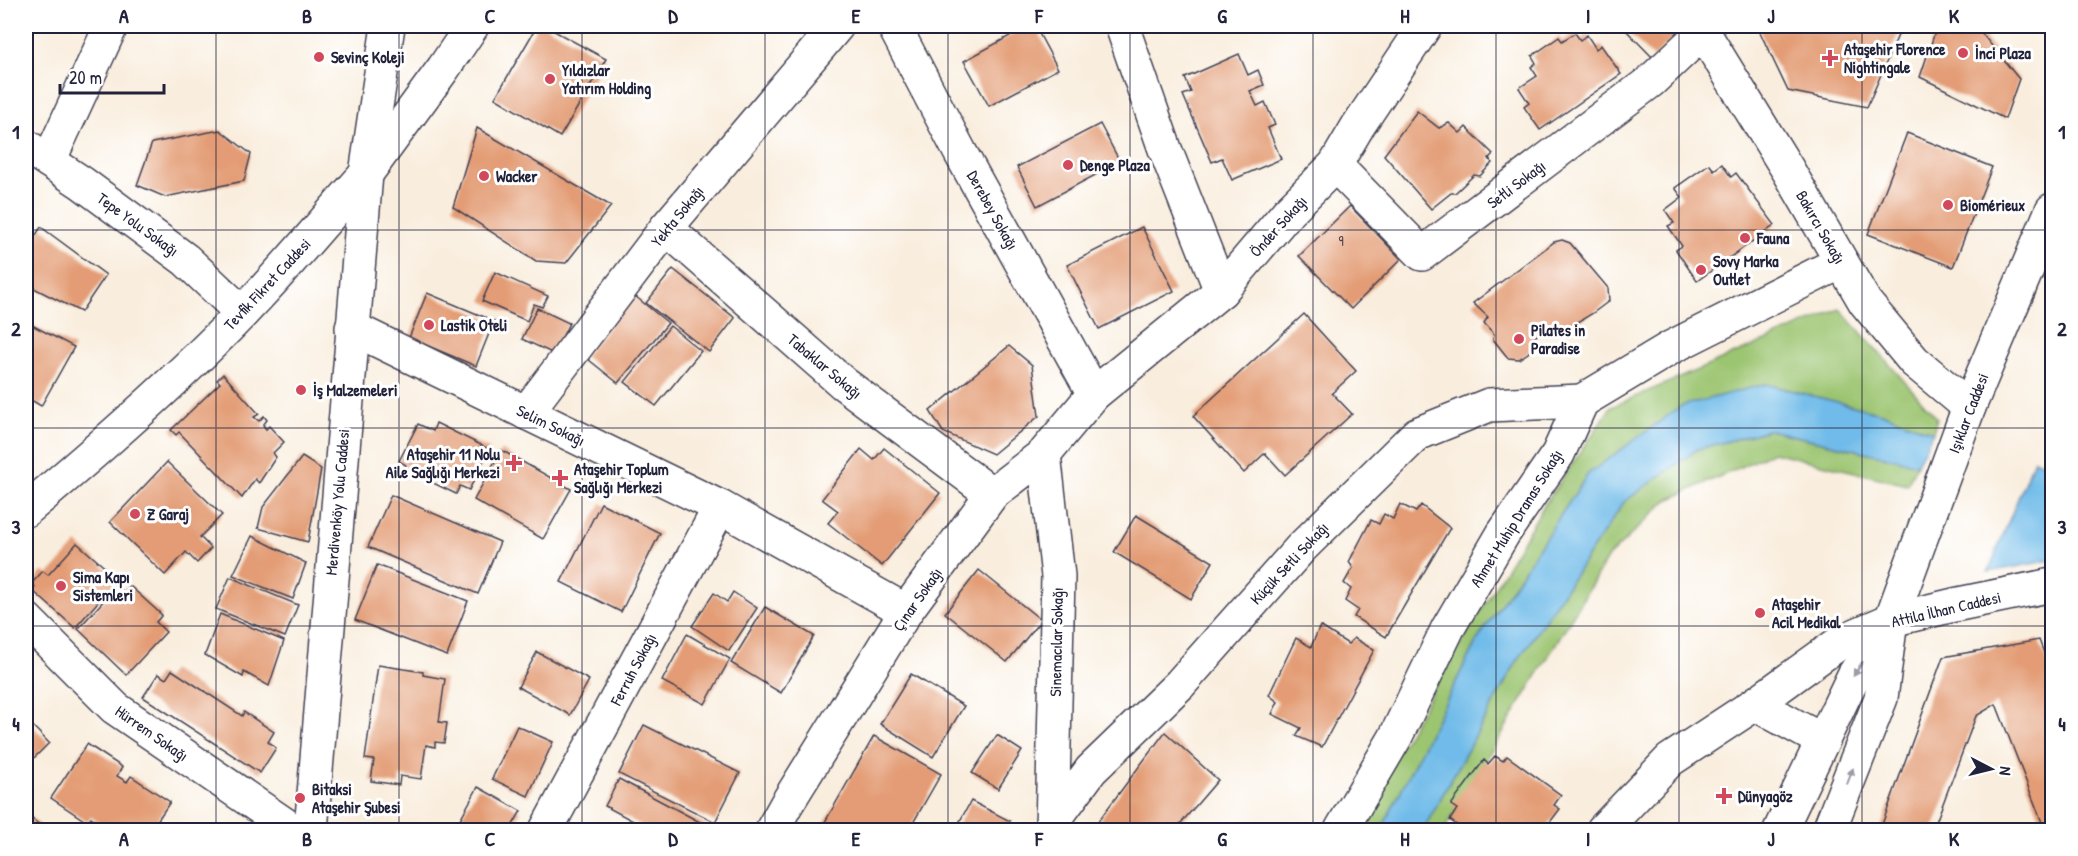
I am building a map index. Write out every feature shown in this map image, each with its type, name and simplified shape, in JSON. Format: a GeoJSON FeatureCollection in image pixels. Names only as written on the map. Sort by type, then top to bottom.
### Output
{"type":"FeatureCollection","features":[{"type":"Feature","properties":{"kind":"street"},"geometry":{"type":"LineString","coordinates":[[37,154],[111,26]]}},
{"type":"Feature","properties":{"kind":"street","name":"Merdivenköy Yolu Caddesi"},"geometry":{"type":"LineString","coordinates":[[311,831],[366,174],[388,26]]}},
{"type":"Feature","properties":{"kind":"street","name":"Tevfik Fikret Caddesi"},"geometry":{"type":"LineString","coordinates":[[26,510],[72,472],[202,353],[242,313],[366,174],[472,26]]}},
{"type":"Feature","properties":{"kind":"street","name":"Yekta Sokağı"},"geometry":{"type":"LineString","coordinates":[[526,413],[666,228],[837,26]]}},
{"type":"Feature","properties":{"kind":"street","name":"Derebey Sokağı"},"geometry":{"type":"LineString","coordinates":[[894,26],[960,152],[1094,394]]}},
{"type":"Feature","properties":{"kind":"street"},"geometry":{"type":"LineString","coordinates":[[1122,26],[1165,149],[1221,291]]}},
{"type":"Feature","properties":{"kind":"street","name":"Önder Sokağı"},"geometry":{"type":"LineString","coordinates":[[1094,394],[1221,291],[1289,211],[1335,165],[1358,126],[1425,26]]}},
{"type":"Feature","properties":{"kind":"street","name":"Setli Sokağı"},"geometry":{"type":"LineString","coordinates":[[1335,165],[1422,254],[1652,81],[1704,29]]}},
{"type":"Feature","properties":{"kind":"street","name":"Bakırcı Sokağı"},"geometry":{"type":"LineString","coordinates":[[1704,29],[1865,302],[1914,361],[1969,407]]}},
{"type":"Feature","properties":{"kind":"street","name":"Tepe Yolu Sokağı"},"geometry":{"type":"LineString","coordinates":[[37,154],[82,183],[186,260],[242,313]]}},
{"type":"Feature","properties":{"kind":"street","name":"Işıklar Caddesi"},"geometry":{"type":"LineString","coordinates":[[1829,831],[1881,698],[1891,620],[1969,407],[2052,210]]}},
{"type":"Feature","properties":{"kind":"street","name":"Tabaklar Sokağı"},"geometry":{"type":"LineString","coordinates":[[666,228],[843,383],[992,494]]}},
{"type":"Feature","properties":{"kind":"street"},"geometry":{"type":"LineString","coordinates":[[1582,401],[1672,347],[1841,261]]}},
{"type":"Feature","properties":{"kind":"street","name":"Selim Sokağı"},"geometry":{"type":"LineString","coordinates":[[352,328],[720,507],[906,611]]}},
{"type":"Feature","properties":{"kind":"street","name":"Çınar Sokağı"},"geometry":{"type":"LineString","coordinates":[[772,831],[906,611],[992,494],[1044,454],[1094,394]]}},
{"type":"Feature","properties":{"kind":"street","name":"Küçük Setli Sokağı"},"geometry":{"type":"LineString","coordinates":[[1052,827],[1091,770],[1180,684],[1300,548],[1417,435],[1489,405],[1582,401]]}},
{"type":"Feature","properties":{"kind":"street","name":"Ahmet Muhip Dranas Sokağı"},"geometry":{"type":"LineString","coordinates":[[1341,831],[1395,738],[1448,628],[1503,534],[1558,454],[1582,401]]}},
{"type":"Feature","properties":{"kind":"street","name":"Sinemacılar Sokağı"},"geometry":{"type":"LineString","coordinates":[[1044,454],[1058,576],[1052,827]]}},
{"type":"Feature","properties":{"kind":"street","name":"Ferruh Sokağı"},"geometry":{"type":"LineString","coordinates":[[546,831],[720,507]]}},
{"type":"Feature","properties":{"kind":"street","name":"Attila İlhan Caddesi"},"geometry":{"type":"LineString","coordinates":[[1603,831],[1670,760],[1755,704],[1842,641],[1891,620],[2052,585]]}},
{"type":"Feature","properties":{"kind":"street","name":"Hürrem Sokağı"},"geometry":{"type":"LineString","coordinates":[[26,619],[115,708],[293,831]]}},
{"type":"Feature","properties":{"kind":"street","name":"Işıklar Caddesi"},"geometry":{"type":"LineString","coordinates":[[1780,831],[1854,675],[1891,620]]}},
{"type":"Feature","properties":{"kind":"street"},"geometry":{"type":"LineString","coordinates":[[1755,704],[1823,741]]}},
{"type":"Feature","properties":{"kind":"green space"},"geometry":{"type":"Polygon","coordinates":[[[1840,309],[1937,418],[1933,432],[1881,413],[1766,384],[1681,407],[1588,474],[1476,642],[1381,830],[1353,830],[1543,507],[1611,407],[1840,309]]]}},
{"type":"Feature","properties":{"kind":"green space"},"geometry":{"type":"Polygon","coordinates":[[[1769,430],[1917,464],[1907,485],[1773,452],[1666,501],[1608,557],[1444,830],[1423,830],[1516,663],[1624,502],[1698,449],[1769,430]]]}},
{"type":"Feature","properties":{"kind":"water"},"geometry":{"type":"Polygon","coordinates":[[[1766,384],[1881,413],[1933,432],[1917,464],[1769,430],[1698,449],[1624,502],[1516,663],[1423,830],[1381,830],[1476,642],[1588,474],[1681,406],[1766,384]]]}},
{"type":"Feature","properties":{"kind":"water"},"geometry":{"type":"Polygon","coordinates":[[[2034,459],[2052,467],[2052,560],[1988,572],[2034,459]]]}},
{"type":"Feature","properties":{"kind":"building","name":"Yıldızlar Yatırım Holding"},"geometry":{"type":"Polygon","coordinates":[[[537,26],[545,26],[606,59],[560,137],[495,98],[537,26]]]}},
{"type":"Feature","properties":{"kind":"building"},"geometry":{"type":"Polygon","coordinates":[[[1028,26],[1035,26],[1058,69],[989,106],[964,61],[1028,26]]]}},
{"type":"Feature","properties":{"kind":"building"},"geometry":{"type":"Polygon","coordinates":[[[1622,26],[1686,26],[1653,58],[1622,26]]]}},
{"type":"Feature","properties":{"kind":"building","name":"Ataşehir Florence Nightingale"},"geometry":{"type":"Polygon","coordinates":[[[1757,26],[1902,26],[1867,107],[1788,91],[1757,26]]]}},
{"type":"Feature","properties":{"kind":"building","name":"İnci Plaza"},"geometry":{"type":"Polygon","coordinates":[[[1937,26],[1973,26],[1979,30],[2019,79],[2005,119],[1920,77],[1937,26]]]}},
{"type":"Feature","properties":{"kind":"building"},"geometry":{"type":"Polygon","coordinates":[[[1575,33],[1580,40],[1587,35],[1596,49],[1601,45],[1621,74],[1540,130],[1524,107],[1529,103],[1519,88],[1537,76],[1531,67],[1536,63],[1532,56],[1559,37],[1562,41],[1575,33]]]}},
{"type":"Feature","properties":{"kind":"building"},"geometry":{"type":"Polygon","coordinates":[[[1239,54],[1248,75],[1258,70],[1264,85],[1250,91],[1257,106],[1265,102],[1275,125],[1268,128],[1281,159],[1232,180],[1222,158],[1212,162],[1183,95],[1191,92],[1185,78],[1239,54]]]}},
{"type":"Feature","properties":{"kind":"building"},"geometry":{"type":"Polygon","coordinates":[[[1417,111],[1439,128],[1449,123],[1460,133],[1466,127],[1493,154],[1489,158],[1492,163],[1480,176],[1474,175],[1455,193],[1451,193],[1431,209],[1384,155],[1417,111]]]}},
{"type":"Feature","properties":{"kind":"building","name":"Denge Plaza"},"geometry":{"type":"Polygon","coordinates":[[[1100,124],[1120,162],[1037,206],[1017,167],[1100,124]]]}},
{"type":"Feature","properties":{"kind":"building"},"geometry":{"type":"Polygon","coordinates":[[[477,128],[611,206],[566,263],[536,261],[453,207],[477,128]]]}},
{"type":"Feature","properties":{"kind":"building"},"geometry":{"type":"Polygon","coordinates":[[[220,130],[251,154],[244,181],[165,197],[137,185],[152,143],[220,130]]]}},
{"type":"Feature","properties":{"kind":"building"},"geometry":{"type":"Polygon","coordinates":[[[1907,133],[1992,167],[1953,267],[1868,234],[1907,133]]]}},
{"type":"Feature","properties":{"kind":"building"},"geometry":{"type":"Polygon","coordinates":[[[1709,164],[1714,170],[1722,164],[1731,177],[1736,173],[1775,225],[1697,281],[1676,250],[1682,246],[1668,226],[1674,223],[1665,210],[1682,197],[1675,188],[1709,164]]]}},
{"type":"Feature","properties":{"kind":"building"},"geometry":{"type":"Polygon","coordinates":[[[1350,206],[1401,259],[1351,309],[1299,256],[1350,206]]]}},
{"type":"Feature","properties":{"kind":"building"},"geometry":{"type":"Polygon","coordinates":[[[41,227],[106,275],[81,312],[26,284],[26,250],[41,227]]]}},
{"type":"Feature","properties":{"kind":"building"},"geometry":{"type":"Polygon","coordinates":[[[1142,227],[1174,291],[1099,329],[1067,265],[1142,227]]]}},
{"type":"Feature","properties":{"kind":"building"},"geometry":{"type":"Polygon","coordinates":[[[1562,240],[1570,243],[1608,288],[1609,301],[1562,332],[1556,331],[1552,325],[1533,338],[1535,345],[1528,353],[1519,359],[1508,358],[1493,339],[1494,334],[1484,323],[1488,317],[1473,303],[1554,242],[1562,240]]]}},
{"type":"Feature","properties":{"kind":"building"},"geometry":{"type":"Polygon","coordinates":[[[673,269],[735,318],[709,352],[646,303],[673,269]]]}},
{"type":"Feature","properties":{"kind":"building"},"geometry":{"type":"Polygon","coordinates":[[[495,272],[548,296],[542,307],[534,304],[527,321],[482,301],[495,272]]]}},
{"type":"Feature","properties":{"kind":"building"},"geometry":{"type":"Polygon","coordinates":[[[427,293],[494,321],[476,366],[409,338],[427,293]]]}},
{"type":"Feature","properties":{"kind":"building"},"geometry":{"type":"Polygon","coordinates":[[[635,296],[668,323],[618,383],[584,356],[635,296]]]}},
{"type":"Feature","properties":{"kind":"building"},"geometry":{"type":"Polygon","coordinates":[[[537,308],[569,323],[554,354],[522,339],[537,308]]]}},
{"type":"Feature","properties":{"kind":"building"},"geometry":{"type":"Polygon","coordinates":[[[1304,314],[1356,371],[1332,393],[1352,414],[1285,475],[1265,453],[1244,473],[1193,416],[1304,314]]]}},
{"type":"Feature","properties":{"kind":"building"},"geometry":{"type":"Polygon","coordinates":[[[26,322],[74,347],[41,406],[26,397],[26,322]]]}},
{"type":"Feature","properties":{"kind":"building"},"geometry":{"type":"Polygon","coordinates":[[[670,326],[701,351],[656,406],[625,382],[670,326]]]}},
{"type":"Feature","properties":{"kind":"building"},"geometry":{"type":"Polygon","coordinates":[[[1009,346],[1032,365],[1039,416],[993,454],[943,432],[930,411],[1009,346]]]}},
{"type":"Feature","properties":{"kind":"building"},"geometry":{"type":"Polygon","coordinates":[[[223,374],[259,414],[254,417],[259,421],[264,416],[267,420],[263,425],[266,429],[269,426],[284,442],[273,453],[276,457],[259,483],[255,479],[242,498],[179,432],[176,435],[171,430],[220,383],[217,380],[223,374]]]}},
{"type":"Feature","properties":{"kind":"building"},"geometry":{"type":"Polygon","coordinates":[[[436,423],[489,449],[469,490],[460,486],[456,494],[404,469],[406,465],[399,461],[418,424],[433,431],[436,423]]]}},
{"type":"Feature","properties":{"kind":"building"},"geometry":{"type":"Polygon","coordinates":[[[884,448],[940,493],[882,566],[828,523],[838,511],[822,499],[861,449],[874,460],[884,448]]]}},
{"type":"Feature","properties":{"kind":"building"},"geometry":{"type":"Polygon","coordinates":[[[501,450],[571,489],[543,539],[474,500],[501,450]]]}},
{"type":"Feature","properties":{"kind":"building"},"geometry":{"type":"Polygon","coordinates":[[[302,457],[321,469],[308,542],[258,528],[263,507],[302,457]]]}},
{"type":"Feature","properties":{"kind":"building"},"geometry":{"type":"Polygon","coordinates":[[[167,462],[222,515],[200,537],[211,548],[197,563],[186,552],[165,575],[110,522],[167,462]]]}},
{"type":"Feature","properties":{"kind":"building"},"geometry":{"type":"Polygon","coordinates":[[[391,495],[500,542],[478,594],[368,547],[391,495]]]}},
{"type":"Feature","properties":{"kind":"building"},"geometry":{"type":"Polygon","coordinates":[[[601,503],[660,533],[621,612],[561,582],[601,503]]]}},
{"type":"Feature","properties":{"kind":"building"},"geometry":{"type":"Polygon","coordinates":[[[1400,504],[1416,512],[1421,505],[1450,528],[1386,637],[1354,617],[1358,610],[1345,601],[1351,589],[1344,583],[1353,568],[1349,562],[1371,520],[1379,524],[1384,514],[1393,519],[1400,504]]]}},
{"type":"Feature","properties":{"kind":"building"},"geometry":{"type":"Polygon","coordinates":[[[1136,515],[1213,562],[1191,599],[1114,552],[1136,515]]]}},
{"type":"Feature","properties":{"kind":"building"},"geometry":{"type":"Polygon","coordinates":[[[252,536],[306,563],[293,599],[233,575],[252,536]]]}},
{"type":"Feature","properties":{"kind":"building"},"geometry":{"type":"Polygon","coordinates":[[[77,543],[118,579],[75,628],[32,590],[35,587],[32,583],[43,571],[48,575],[77,543]]]}},
{"type":"Feature","properties":{"kind":"building"},"geometry":{"type":"Polygon","coordinates":[[[377,565],[468,601],[447,656],[355,620],[377,565]]]}},
{"type":"Feature","properties":{"kind":"building"},"geometry":{"type":"Polygon","coordinates":[[[979,570],[1041,620],[1007,662],[945,613],[979,570]]]}},
{"type":"Feature","properties":{"kind":"building"},"geometry":{"type":"Polygon","coordinates":[[[230,577],[298,605],[285,637],[216,609],[230,577]]]}},
{"type":"Feature","properties":{"kind":"building"},"geometry":{"type":"Polygon","coordinates":[[[117,586],[124,592],[130,586],[162,615],[156,622],[166,632],[126,675],[78,629],[117,586]]]}},
{"type":"Feature","properties":{"kind":"building"},"geometry":{"type":"Polygon","coordinates":[[[733,592],[757,608],[729,651],[692,626],[714,593],[727,602],[733,592]]]}},
{"type":"Feature","properties":{"kind":"building"},"geometry":{"type":"Polygon","coordinates":[[[765,607],[814,636],[781,693],[731,663],[765,607]]]}},
{"type":"Feature","properties":{"kind":"building"},"geometry":{"type":"Polygon","coordinates":[[[220,614],[284,641],[269,686],[244,672],[243,677],[205,655],[220,614]]]}},
{"type":"Feature","properties":{"kind":"building"},"geometry":{"type":"Polygon","coordinates":[[[1320,626],[1348,644],[1354,638],[1374,650],[1322,747],[1296,736],[1301,728],[1272,714],[1278,702],[1269,695],[1296,638],[1311,647],[1320,626]]]}},
{"type":"Feature","properties":{"kind":"building"},"geometry":{"type":"Polygon","coordinates":[[[687,634],[730,659],[705,704],[662,681],[687,634]]]}},
{"type":"Feature","properties":{"kind":"building"},"geometry":{"type":"Polygon","coordinates":[[[2039,640],[2052,674],[2052,830],[2045,830],[1996,704],[1976,716],[1933,830],[1880,830],[1943,657],[2039,640]]]}},
{"type":"Feature","properties":{"kind":"building"},"geometry":{"type":"Polygon","coordinates":[[[537,652],[589,680],[570,715],[518,687],[537,652]]]}},
{"type":"Feature","properties":{"kind":"building"},"geometry":{"type":"Polygon","coordinates":[[[378,665],[423,672],[423,675],[445,679],[439,722],[447,723],[444,743],[435,742],[435,747],[426,745],[421,779],[400,776],[399,785],[371,781],[374,760],[365,759],[378,665]]]}},
{"type":"Feature","properties":{"kind":"building"},"geometry":{"type":"Polygon","coordinates":[[[172,670],[242,716],[244,712],[274,732],[268,742],[276,748],[260,773],[143,697],[158,674],[166,679],[172,670]]]}},
{"type":"Feature","properties":{"kind":"building"},"geometry":{"type":"Polygon","coordinates":[[[911,674],[964,706],[933,757],[880,724],[911,674]]]}},
{"type":"Feature","properties":{"kind":"building"},"geometry":{"type":"Polygon","coordinates":[[[26,719],[49,743],[26,766],[26,719]]]}},
{"type":"Feature","properties":{"kind":"building"},"geometry":{"type":"Polygon","coordinates":[[[644,725],[740,773],[715,822],[619,774],[644,725]]]}},
{"type":"Feature","properties":{"kind":"building"},"geometry":{"type":"Polygon","coordinates":[[[517,726],[553,742],[528,796],[492,779],[517,726]]]}},
{"type":"Feature","properties":{"kind":"building"},"geometry":{"type":"Polygon","coordinates":[[[1165,732],[1218,780],[1175,830],[1110,830],[1096,824],[1165,732]]]}},
{"type":"Feature","properties":{"kind":"building"},"geometry":{"type":"Polygon","coordinates":[[[997,735],[1022,751],[998,789],[972,773],[997,735]]]}},
{"type":"Feature","properties":{"kind":"building"},"geometry":{"type":"Polygon","coordinates":[[[874,736],[941,774],[909,830],[821,829],[874,736]]]}},
{"type":"Feature","properties":{"kind":"building"},"geometry":{"type":"Polygon","coordinates":[[[87,744],[122,767],[117,776],[127,782],[131,776],[170,802],[151,830],[100,830],[104,826],[91,817],[87,822],[51,798],[87,744]]]}},
{"type":"Feature","properties":{"kind":"building"},"geometry":{"type":"Polygon","coordinates":[[[1495,756],[1503,761],[1507,756],[1561,795],[1554,805],[1560,809],[1544,830],[1455,830],[1458,826],[1450,820],[1457,809],[1451,805],[1484,760],[1488,764],[1495,756]]]}},
{"type":"Feature","properties":{"kind":"building"},"geometry":{"type":"Polygon","coordinates":[[[619,779],[713,829],[650,830],[605,806],[619,779]]]}},
{"type":"Feature","properties":{"kind":"building"},"geometry":{"type":"Polygon","coordinates":[[[478,787],[521,811],[510,830],[454,830],[478,787]]]}},
{"type":"Feature","properties":{"kind":"building"},"geometry":{"type":"Polygon","coordinates":[[[971,801],[1010,821],[1005,830],[955,830],[971,801]]]}},
{"type":"Feature","properties":{"kind":"building"},"geometry":{"type":"Polygon","coordinates":[[[26,814],[46,830],[26,830],[26,814]]]}},
{"type":"Feature","properties":{"kind":"place","name":"İnci Plaza"},"geometry":{"type":"Point","coordinates":[1963,53]}},
{"type":"Feature","properties":{"kind":"place","name":"Sevinç Koleji"},"geometry":{"type":"Point","coordinates":[319,57]}},
{"type":"Feature","properties":{"kind":"place","name":"Ataşehir Florence Nightingale"},"geometry":{"type":"Point","coordinates":[1830,58]}},
{"type":"Feature","properties":{"kind":"place","name":"Yıldızlar Yatırım Holding"},"geometry":{"type":"Point","coordinates":[550,79]}},
{"type":"Feature","properties":{"kind":"place","name":"Denge Plaza"},"geometry":{"type":"Point","coordinates":[1068,165]}},
{"type":"Feature","properties":{"kind":"place","name":"Wacker"},"geometry":{"type":"Point","coordinates":[484,176]}},
{"type":"Feature","properties":{"kind":"place","name":"Biomérieux"},"geometry":{"type":"Point","coordinates":[1948,205]}},
{"type":"Feature","properties":{"kind":"place","name":"Fauna"},"geometry":{"type":"Point","coordinates":[1745,238]}},
{"type":"Feature","properties":{"kind":"place","name":"Sovy Marka Outlet"},"geometry":{"type":"Point","coordinates":[1701,270]}},
{"type":"Feature","properties":{"kind":"place","name":"Lastik Oteli"},"geometry":{"type":"Point","coordinates":[429,325]}},
{"type":"Feature","properties":{"kind":"place","name":"Pilates in Paradise"},"geometry":{"type":"Point","coordinates":[1519,339]}},
{"type":"Feature","properties":{"kind":"place","name":"İş Malzemeleri"},"geometry":{"type":"Point","coordinates":[301,390]}},
{"type":"Feature","properties":{"kind":"place","name":"Ataşehir 11 Nolu Aile Sağlığı Merkezi"},"geometry":{"type":"Point","coordinates":[514,463]}},
{"type":"Feature","properties":{"kind":"place","name":"Ataşehir Toplum Sağlığı Merkezi"},"geometry":{"type":"Point","coordinates":[560,478]}},
{"type":"Feature","properties":{"kind":"place","name":"Z Garaj"},"geometry":{"type":"Point","coordinates":[135,514]}},
{"type":"Feature","properties":{"kind":"place","name":"Sima Kapı Sistemleri"},"geometry":{"type":"Point","coordinates":[61,586]}},
{"type":"Feature","properties":{"kind":"place","name":"Ataşehir Acil Medikal"},"geometry":{"type":"Point","coordinates":[1760,613]}},
{"type":"Feature","properties":{"kind":"place","name":"Dünyagöz"},"geometry":{"type":"Point","coordinates":[1724,796]}},
{"type":"Feature","properties":{"kind":"place","name":"Bitaksi Ataşehir Şubesi"},"geometry":{"type":"Point","coordinates":[300,798]}}]}
